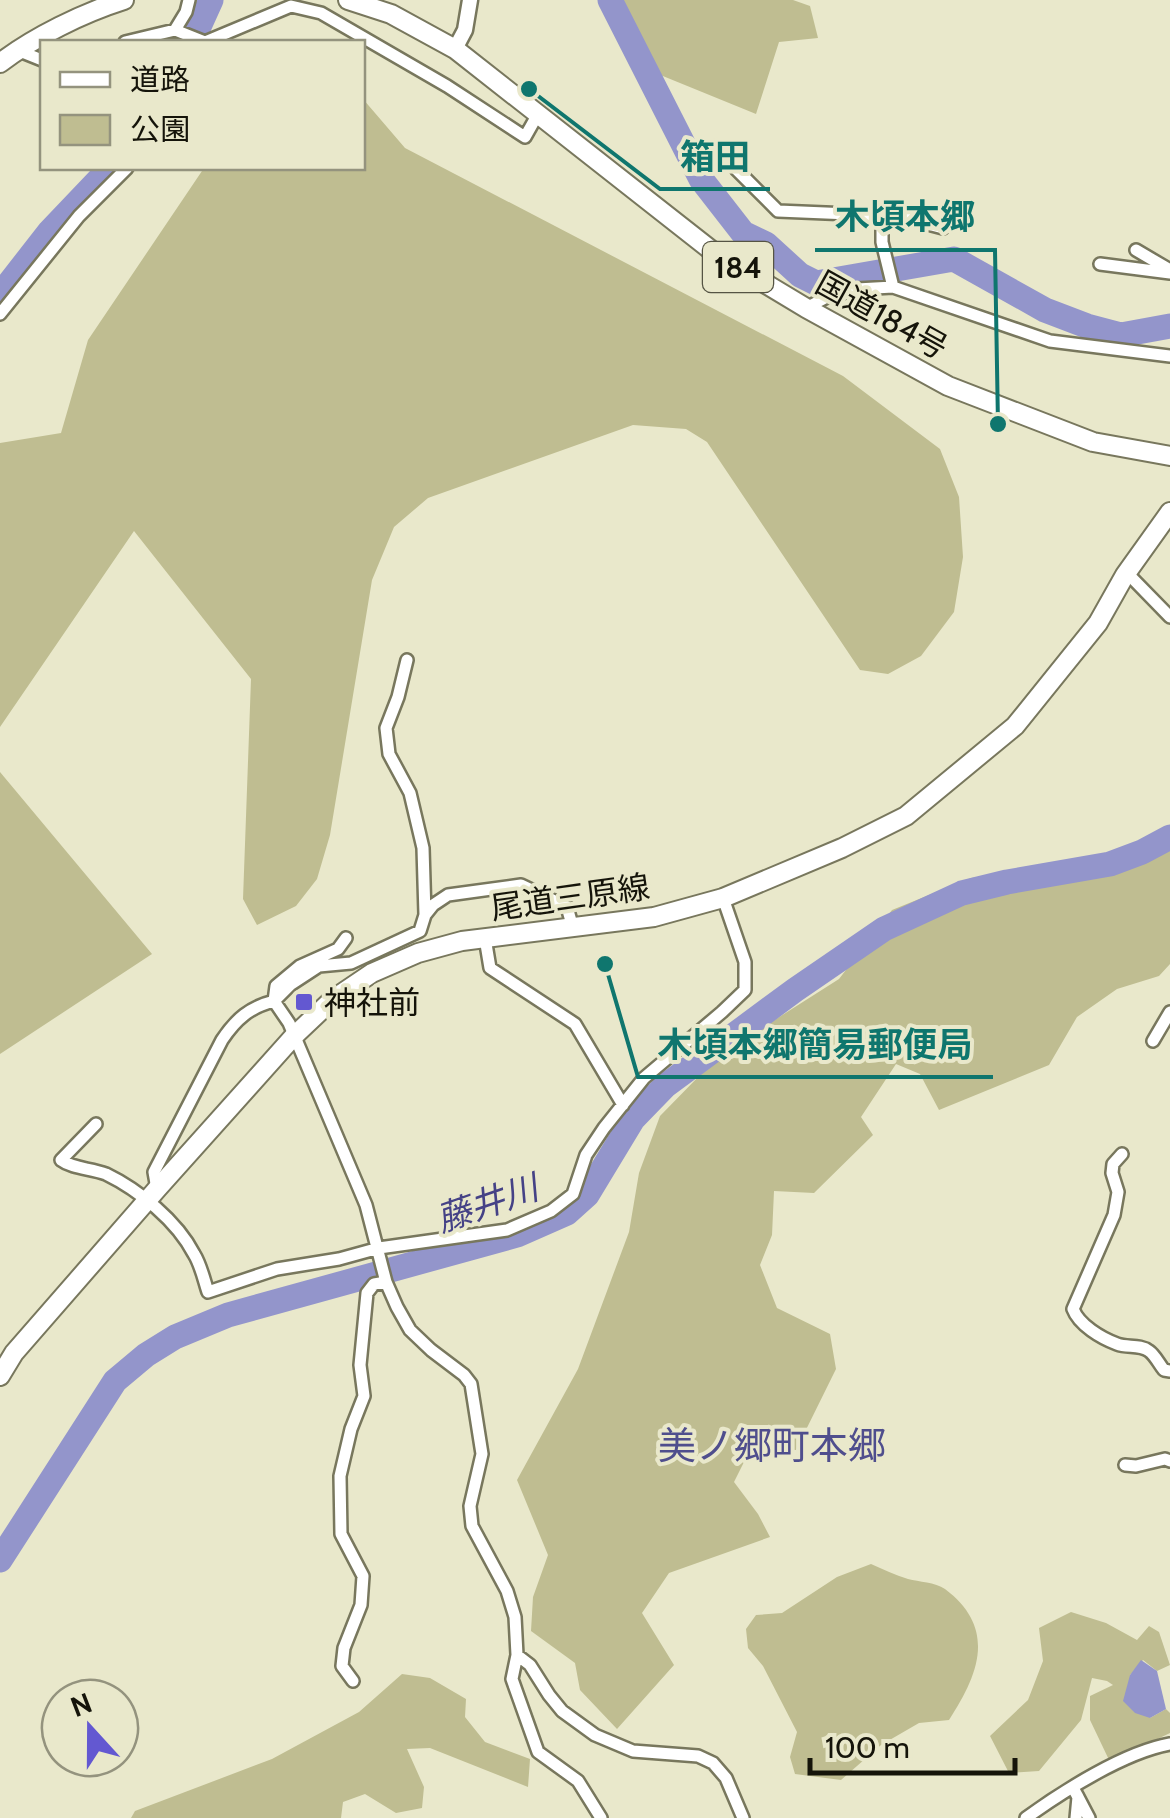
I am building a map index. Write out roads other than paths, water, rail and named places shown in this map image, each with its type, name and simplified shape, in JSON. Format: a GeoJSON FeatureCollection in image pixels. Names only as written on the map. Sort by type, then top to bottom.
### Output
{"type":"FeatureCollection","features":[{"type":"Feature","properties":{"kind":"main road"},"geometry":{"type":"LineString","coordinates":[[0,63],[17,50],[124,0]]}},
{"type":"Feature","properties":{"kind":"main road","name":"国道184号"},"geometry":{"type":"LineString","coordinates":[[348,0],[391,14],[455,49],[716,254],[806,308],[948,386],[1092,442],[1170,456]]}},
{"type":"Feature","properties":{"kind":"main road","name":"尾道三原線"},"geometry":{"type":"LineString","coordinates":[[0,1376],[14,1354],[152,1195],[294,1036],[332,1000],[372,973],[462,941],[654,918],[722,898],[842,848],[906,816],[1015,726],[1098,623],[1125,575],[1170,512]]}},
{"type":"Feature","properties":{"kind":"street"},"geometry":{"type":"LineString","coordinates":[[175,30],[189,0]]}},
{"type":"Feature","properties":{"kind":"street"},"geometry":{"type":"LineString","coordinates":[[455,49],[465,30],[470,0]]}},
{"type":"Feature","properties":{"kind":"street"},"geometry":{"type":"LineString","coordinates":[[210,40],[291,6],[321,13],[448,86],[525,136],[538,114]]}},
{"type":"Feature","properties":{"kind":"street"},"geometry":{"type":"LineString","coordinates":[[133,40],[175,30],[200,40]]}},
{"type":"Feature","properties":{"kind":"street"},"geometry":{"type":"LineString","coordinates":[[17,50],[40,59]]}},
{"type":"Feature","properties":{"kind":"street"},"geometry":{"type":"LineString","coordinates":[[736,169],[778,211],[897,216],[943,228]]}},
{"type":"Feature","properties":{"kind":"street"},"geometry":{"type":"LineString","coordinates":[[0,314],[79,216],[125,170]]}},
{"type":"Feature","properties":{"kind":"street"},"geometry":{"type":"LineString","coordinates":[[882,217],[882,242],[893,287]]}},
{"type":"Feature","properties":{"kind":"street"},"geometry":{"type":"LineString","coordinates":[[1136,250],[1170,272]]}},
{"type":"Feature","properties":{"kind":"street"},"geometry":{"type":"LineString","coordinates":[[1100,264],[1170,272]]}},
{"type":"Feature","properties":{"kind":"street"},"geometry":{"type":"LineString","coordinates":[[806,308],[826,297],[857,289],[893,287],[1050,341],[1170,356]]}},
{"type":"Feature","properties":{"kind":"street"},"geometry":{"type":"LineString","coordinates":[[1125,575],[1170,617]]}},
{"type":"Feature","properties":{"kind":"street"},"geometry":{"type":"LineString","coordinates":[[152,1195],[154,1172],[234,1021],[258,1005],[274,1001],[318,966],[351,963],[420,931],[425,915],[423,848],[410,793],[389,754],[386,728],[407,660]]}},
{"type":"Feature","properties":{"kind":"street"},"geometry":{"type":"LineString","coordinates":[[425,915],[448,895],[522,885],[567,907],[573,928]]}},
{"type":"Feature","properties":{"kind":"street"},"geometry":{"type":"LineString","coordinates":[[96,1124],[61,1160],[152,1195],[194,1254],[208,1292],[277,1269],[379,1248],[507,1230],[550,1212],[572,1194],[586,1155],[644,1078],[745,990],[745,962],[722,898]]}},
{"type":"Feature","properties":{"kind":"street"},"geometry":{"type":"LineString","coordinates":[[346,938],[338,949],[300,966],[276,986],[274,1001],[294,1036],[366,1205],[386,1282],[410,1330],[471,1384],[482,1454],[470,1506],[472,1526],[507,1590],[515,1617],[512,1679],[538,1752],[578,1782],[601,1818]]}},
{"type":"Feature","properties":{"kind":"street"},"geometry":{"type":"LineString","coordinates":[[486,938],[490,968],[574,1024],[623,1105]]}},
{"type":"Feature","properties":{"kind":"street"},"geometry":{"type":"LineString","coordinates":[[1153,1042],[1170,1012]]}},
{"type":"Feature","properties":{"kind":"street"},"geometry":{"type":"LineString","coordinates":[[1122,1154],[1113,1164],[1118,1192],[1114,1215],[1073,1309],[1077,1319],[1092,1330],[1119,1345],[1143,1348],[1152,1353],[1164,1370],[1170,1371]]}},
{"type":"Feature","properties":{"kind":"street"},"geometry":{"type":"LineString","coordinates":[[352,1680],[342,1666],[344,1648],[361,1605],[363,1576],[341,1534],[340,1476],[364,1396],[360,1365],[367,1293],[374,1284],[386,1282]]}},
{"type":"Feature","properties":{"kind":"street"},"geometry":{"type":"LineString","coordinates":[[1125,1465],[1170,1461]]}},
{"type":"Feature","properties":{"kind":"street"},"geometry":{"type":"LineString","coordinates":[[516,1655],[530,1664],[562,1711],[596,1735],[633,1752],[698,1756],[713,1763],[726,1778],[744,1818]]}},
{"type":"Feature","properties":{"kind":"street"},"geometry":{"type":"LineString","coordinates":[[1026,1818],[1051,1800],[1076,1792],[1118,1763],[1170,1744]]}},
{"type":"Feature","properties":{"kind":"street"},"geometry":{"type":"LineString","coordinates":[[1076,1792],[1076,1818]]}},
{"type":"Feature","properties":{"kind":"street"},"geometry":{"type":"LineString","coordinates":[[1076,1792],[1088,1818]]}},
{"type":"Feature","properties":{"kind":"water"},"geometry":{"type":"Polygon","coordinates":[[[1141,1660],[1157,1671],[1166,1709],[1150,1718],[1135,1713],[1123,1701],[1130,1675],[1141,1660]]]}},
{"type":"Feature","properties":{"kind":"waterway"},"geometry":{"type":"LineString","coordinates":[[193,40],[211,0]]}},
{"type":"Feature","properties":{"kind":"waterway"},"geometry":{"type":"LineString","coordinates":[[610,0],[701,179],[743,233],[766,244],[800,275],[816,283],[954,259],[1045,310],[1087,326],[1121,335],[1170,326]]}},
{"type":"Feature","properties":{"kind":"waterway"},"geometry":{"type":"LineString","coordinates":[[0,295],[50,231],[108,170]]}},
{"type":"Feature","properties":{"kind":"waterway","name":"藤井川"},"geometry":{"type":"LineString","coordinates":[[0,1560],[115,1381],[175,1337],[228,1315],[517,1235],[567,1213],[587,1195],[633,1119],[665,1086],[884,929],[962,893],[1110,864],[1170,837]]}},
{"type":"Feature","properties":{"kind":"place","name":"箱田"},"geometry":{"type":"Point","coordinates":[529,89]}},
{"type":"Feature","properties":{"kind":"place","name":"木頃本郷"},"geometry":{"type":"Point","coordinates":[998,424]}},
{"type":"Feature","properties":{"kind":"place","name":"木頃本郷簡易郵便局"},"geometry":{"type":"Point","coordinates":[605,964]}},
{"type":"Feature","properties":{"kind":"place","name":"神社前"},"geometry":{"type":"Point","coordinates":[304,1002]}},
{"type":"Feature","properties":{"kind":"district","name":"美ノ郷町本郷"},"geometry":{"type":"Point","coordinates":[772,1445]}}]}
